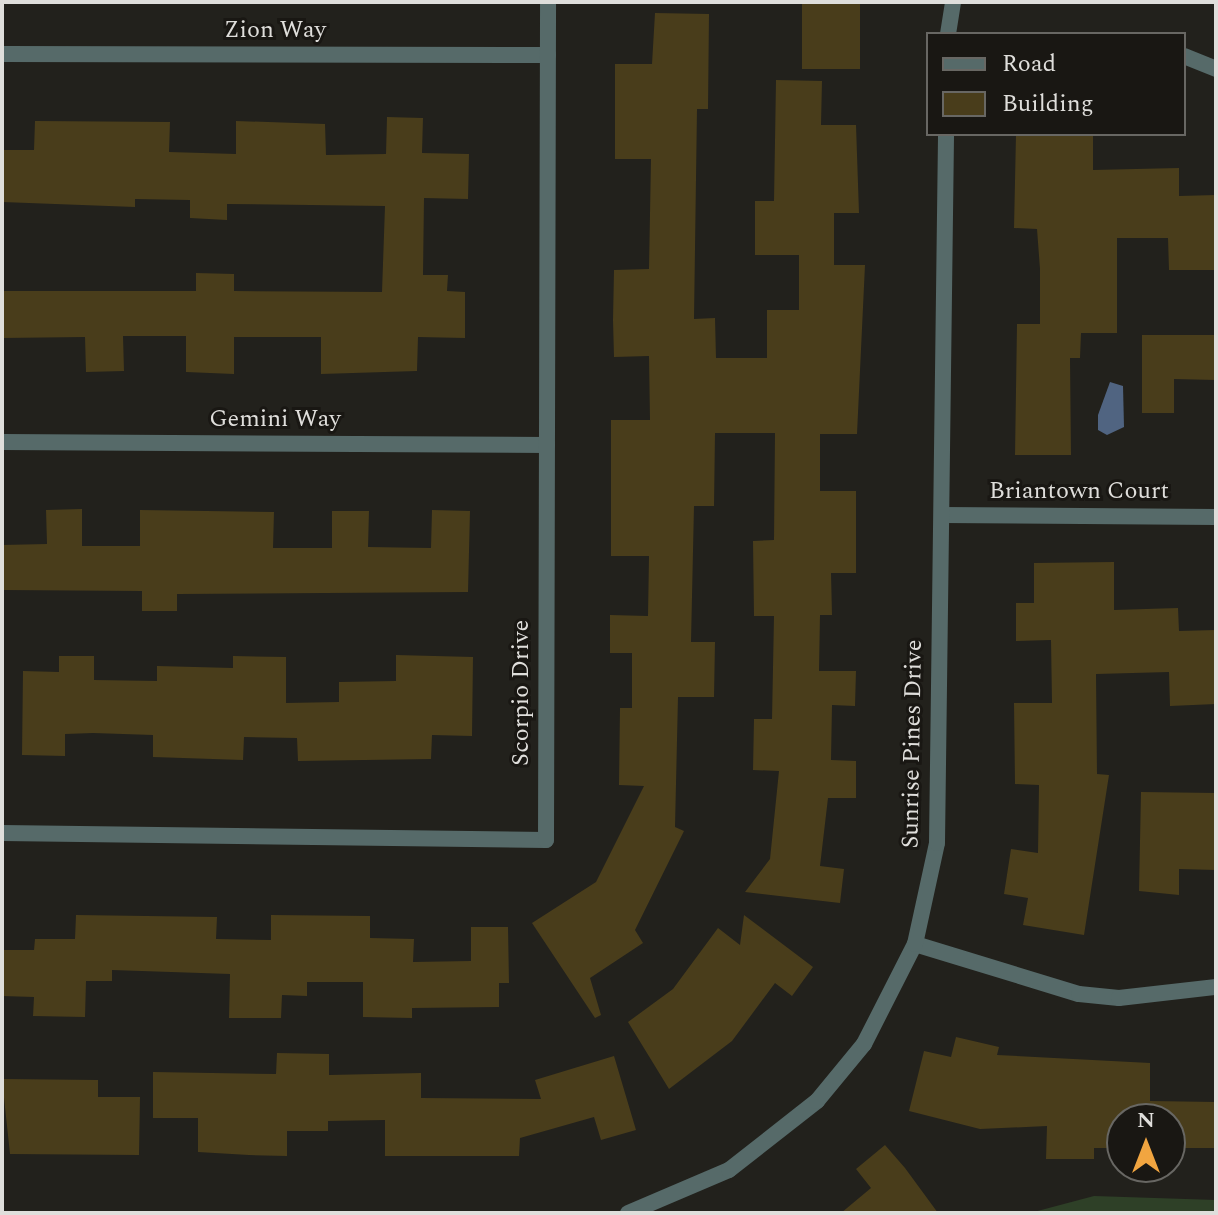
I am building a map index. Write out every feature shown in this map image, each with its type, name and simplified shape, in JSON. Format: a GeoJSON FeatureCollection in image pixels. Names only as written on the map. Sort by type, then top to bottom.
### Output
{"type":"FeatureCollection","features":[{"type":"Feature","properties":{"kind":"street","name":"Scorpio Drive"},"geometry":{"type":"LineString","coordinates":[[2,833],[546,840],[548,2]]}},
{"type":"Feature","properties":{"kind":"street"},"geometry":{"type":"LineString","coordinates":[[948,32],[953,2]]}},
{"type":"Feature","properties":{"kind":"street","name":"Zion Way"},"geometry":{"type":"LineString","coordinates":[[2,54],[548,55]]}},
{"type":"Feature","properties":{"kind":"street"},"geometry":{"type":"LineString","coordinates":[[1186,57],[1216,69]]}},
{"type":"Feature","properties":{"kind":"street","name":"Sunrise Pines Drive"},"geometry":{"type":"LineString","coordinates":[[628,1213],[729,1170],[817,1101],[878,1023],[915,944],[937,843],[946,136]]}},
{"type":"Feature","properties":{"kind":"street","name":"Gemini Way"},"geometry":{"type":"LineString","coordinates":[[2,442],[547,445]]}},
{"type":"Feature","properties":{"kind":"street","name":"Briantown Court"},"geometry":{"type":"LineString","coordinates":[[942,515],[1216,517]]}},
{"type":"Feature","properties":{"kind":"street"},"geometry":{"type":"LineString","coordinates":[[915,944],[1079,994],[1133,998],[1216,987]]}},
{"type":"Feature","properties":{"kind":"green space"},"geometry":{"type":"Polygon","coordinates":[[[1094,1196],[1216,1200],[1216,1213],[1030,1213],[1094,1196]]]}},
{"type":"Feature","properties":{"kind":"water"},"geometry":{"type":"Polygon","coordinates":[[[1110,382],[1123,386],[1124,427],[1107,435],[1098,430],[1098,415],[1110,382]]]}},
{"type":"Feature","properties":{"kind":"building"},"geometry":{"type":"Polygon","coordinates":[[[802,2],[860,2],[860,69],[802,69],[802,2]]]}},
{"type":"Feature","properties":{"kind":"building"},"geometry":{"type":"Polygon","coordinates":[[[655,13],[709,14],[708,109],[697,109],[694,319],[715,318],[716,358],[767,358],[767,310],[799,310],[799,255],[755,255],[755,201],[774,201],[776,80],[822,81],[821,125],[856,125],[859,213],[834,213],[834,265],[865,265],[857,434],[820,434],[820,491],[856,491],[856,573],[831,573],[832,615],[820,615],[819,671],[856,671],[855,706],[832,705],[831,760],[856,761],[856,798],[828,798],[820,866],[844,869],[840,903],[745,892],[770,859],[779,771],[753,770],[754,719],[772,719],[774,616],[754,616],[753,541],[774,540],[775,433],[715,433],[714,506],[694,506],[691,642],[715,642],[714,697],[678,697],[675,827],[684,831],[635,930],[643,943],[590,978],[601,1015],[595,1018],[532,923],[596,882],[644,786],[619,785],[620,708],[632,708],[632,653],[610,653],[610,615],[648,616],[649,556],[611,556],[611,420],[650,420],[649,356],[614,357],[613,320],[614,270],[649,269],[651,159],[615,159],[615,64],[652,64],[655,13]]]}},
{"type":"Feature","properties":{"kind":"building"},"geometry":{"type":"Polygon","coordinates":[[[387,117],[423,118],[422,153],[469,154],[468,199],[424,198],[423,275],[448,275],[447,291],[465,292],[465,338],[418,337],[417,371],[321,374],[321,337],[234,337],[234,374],[186,372],[186,336],[123,336],[124,371],[86,372],[85,337],[2,338],[2,291],[196,291],[196,273],[234,274],[234,291],[382,292],[385,206],[227,204],[227,220],[190,218],[190,200],[135,199],[135,207],[2,202],[2,150],[34,150],[35,121],[170,122],[169,152],[236,154],[236,121],[325,124],[326,155],[386,154],[387,117]]]}},
{"type":"Feature","properties":{"kind":"building"},"geometry":{"type":"Polygon","coordinates":[[[1016,136],[1093,136],[1093,170],[1179,168],[1179,196],[1216,195],[1216,270],[1169,270],[1168,238],[1117,238],[1117,333],[1081,333],[1080,358],[1070,358],[1071,455],[1015,455],[1017,324],[1040,324],[1040,269],[1037,229],[1014,228],[1016,136]]]}},
{"type":"Feature","properties":{"kind":"building"},"geometry":{"type":"Polygon","coordinates":[[[1142,335],[1216,335],[1216,380],[1174,379],[1174,413],[1142,413],[1142,335]]]}},
{"type":"Feature","properties":{"kind":"building"},"geometry":{"type":"Polygon","coordinates":[[[82,509],[82,546],[140,546],[140,510],[274,512],[273,548],[332,548],[332,511],[369,511],[368,547],[431,548],[432,510],[470,511],[468,592],[177,594],[177,611],[142,611],[142,591],[2,590],[2,545],[47,544],[46,510],[82,509]]]}},
{"type":"Feature","properties":{"kind":"building"},"geometry":{"type":"Polygon","coordinates":[[[1114,562],[1114,610],[1178,608],[1179,631],[1216,630],[1216,704],[1170,706],[1169,672],[1096,674],[1097,774],[1109,775],[1084,935],[1023,925],[1028,898],[1004,894],[1011,849],[1038,853],[1039,785],[1015,784],[1014,703],[1052,703],[1051,640],[1016,641],[1016,603],[1034,603],[1034,563],[1114,562]]]}},
{"type":"Feature","properties":{"kind":"building"},"geometry":{"type":"Polygon","coordinates":[[[396,655],[473,657],[472,736],[432,735],[431,759],[298,761],[297,738],[244,737],[243,760],[153,757],[153,735],[93,733],[65,734],[65,756],[22,755],[23,671],[59,672],[59,656],[94,656],[94,680],[157,681],[157,666],[233,668],[233,656],[286,657],[286,703],[339,702],[339,682],[396,681],[396,655]]]}},
{"type":"Feature","properties":{"kind":"building"},"geometry":{"type":"Polygon","coordinates":[[[1141,792],[1216,793],[1216,870],[1179,869],[1179,895],[1139,891],[1141,792]]]}},
{"type":"Feature","properties":{"kind":"building"},"geometry":{"type":"Polygon","coordinates":[[[76,915],[217,917],[216,939],[271,940],[271,915],[370,916],[370,938],[414,939],[413,962],[471,961],[471,927],[508,927],[509,983],[499,983],[499,1007],[412,1008],[412,1018],[363,1017],[363,982],[307,982],[307,996],[282,995],[281,1018],[229,1018],[230,974],[112,970],[112,981],[86,981],[85,1017],[33,1016],[34,997],[2,996],[2,950],[34,950],[35,939],[75,939],[76,915]]]}},
{"type":"Feature","properties":{"kind":"building"},"geometry":{"type":"Polygon","coordinates":[[[744,915],[813,967],[792,996],[775,983],[732,1041],[669,1089],[628,1022],[673,989],[718,928],[740,945],[744,915]]]}},
{"type":"Feature","properties":{"kind":"building"},"geometry":{"type":"Polygon","coordinates":[[[956,1037],[999,1047],[997,1055],[1150,1063],[1150,1101],[1216,1102],[1216,1148],[1186,1148],[1186,1103],[1106,1103],[1106,1148],[1094,1148],[1094,1159],[1046,1159],[1047,1126],[980,1129],[909,1111],[924,1051],[951,1057],[956,1037]]]}},
{"type":"Feature","properties":{"kind":"building"},"geometry":{"type":"Polygon","coordinates":[[[277,1053],[329,1054],[329,1075],[421,1073],[421,1098],[541,1099],[535,1080],[614,1056],[636,1130],[601,1140],[594,1117],[520,1138],[519,1156],[385,1156],[385,1120],[328,1121],[328,1131],[287,1131],[287,1156],[198,1152],[198,1118],[153,1118],[153,1072],[276,1074],[277,1053]]]}},
{"type":"Feature","properties":{"kind":"building"},"geometry":{"type":"Polygon","coordinates":[[[2,1079],[98,1080],[98,1097],[140,1097],[139,1155],[10,1154],[2,1079]]]}},
{"type":"Feature","properties":{"kind":"building"},"geometry":{"type":"Polygon","coordinates":[[[885,1145],[938,1213],[841,1213],[871,1188],[856,1169],[885,1145]]]}}]}
